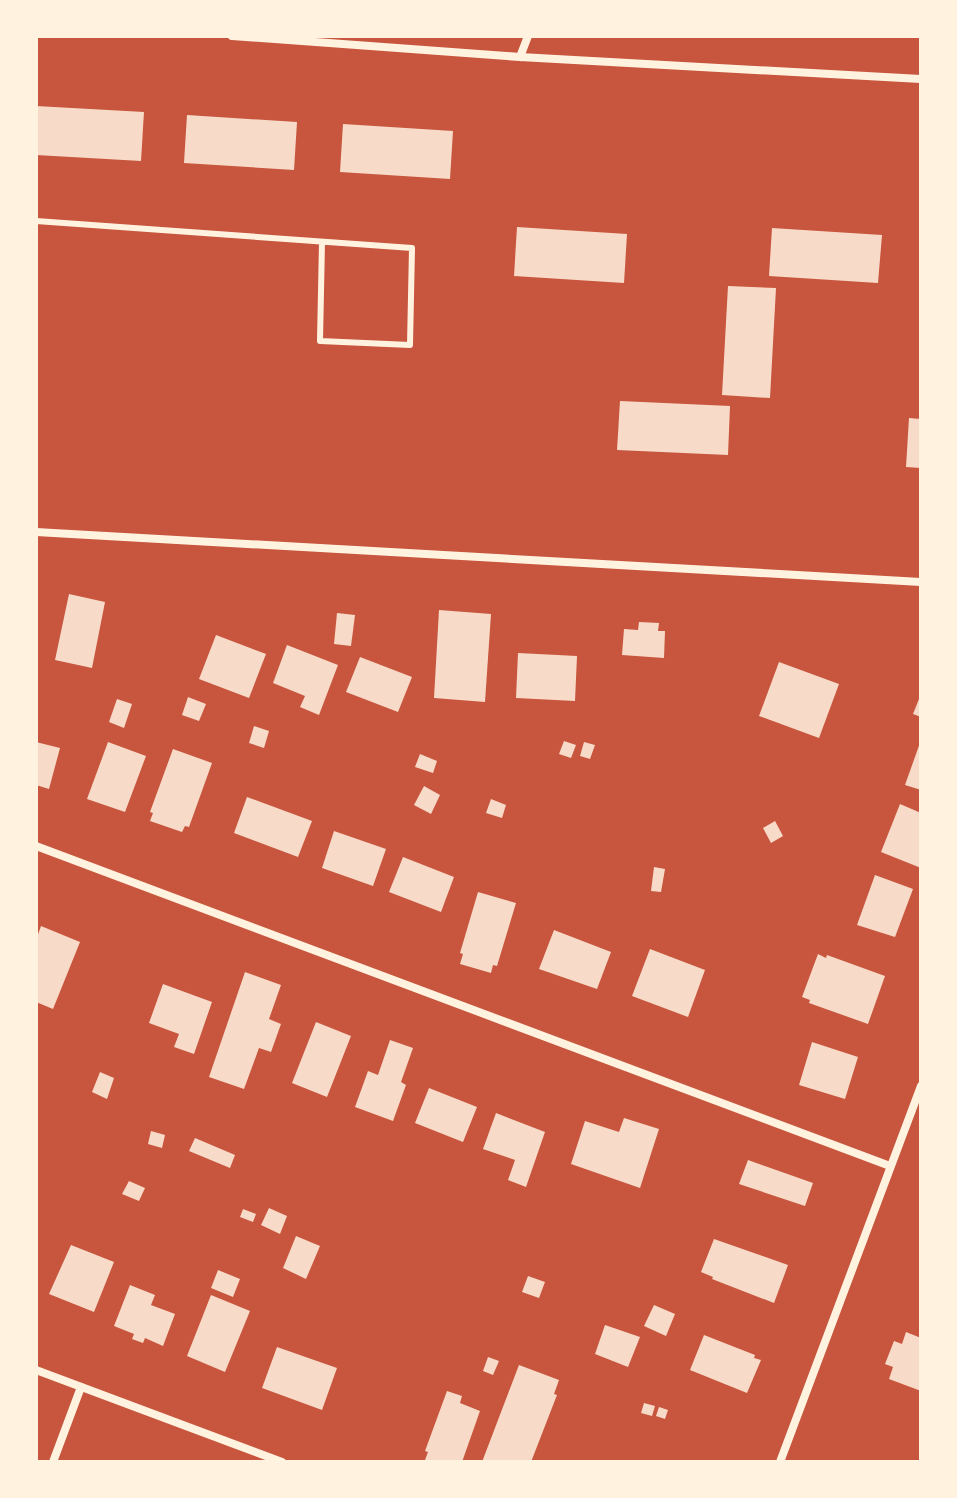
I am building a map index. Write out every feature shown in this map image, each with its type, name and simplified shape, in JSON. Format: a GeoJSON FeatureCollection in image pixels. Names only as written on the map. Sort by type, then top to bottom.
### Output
{"type":"FeatureCollection","features":[{"type":"Feature","properties":{"kind":"street"},"geometry":{"type":"LineString","coordinates":[[232,36],[520,57],[921,79]]}},
{"type":"Feature","properties":{"kind":"street"},"geometry":{"type":"LineString","coordinates":[[520,57],[528,36]]}},
{"type":"Feature","properties":{"kind":"street"},"geometry":{"type":"LineString","coordinates":[[36,532],[921,582]]}},
{"type":"Feature","properties":{"kind":"street"},"geometry":{"type":"LineString","coordinates":[[36,846],[890,1166]]}},
{"type":"Feature","properties":{"kind":"street"},"geometry":{"type":"LineString","coordinates":[[780,1462],[921,1086]]}},
{"type":"Feature","properties":{"kind":"street"},"geometry":{"type":"LineString","coordinates":[[36,1370],[282,1462]]}},
{"type":"Feature","properties":{"kind":"street"},"geometry":{"type":"LineString","coordinates":[[53,1462],[81,1387]]}},
{"type":"Feature","properties":{"kind":"lane"},"geometry":{"type":"LineString","coordinates":[[36,221],[412,248],[410,345],[320,341],[322,242]]}},
{"type":"Feature","properties":{"kind":"building"},"geometry":{"type":"Polygon","coordinates":[[[36,106],[144,112],[141,161],[36,155],[36,106]]]}},
{"type":"Feature","properties":{"kind":"building"},"geometry":{"type":"Polygon","coordinates":[[[187,115],[297,122],[294,170],[184,163],[187,115]]]}},
{"type":"Feature","properties":{"kind":"building"},"geometry":{"type":"Polygon","coordinates":[[[343,124],[453,131],[450,179],[340,172],[343,124]]]}},
{"type":"Feature","properties":{"kind":"building"},"geometry":{"type":"Polygon","coordinates":[[[517,227],[627,234],[624,283],[514,276],[517,227]]]}},
{"type":"Feature","properties":{"kind":"building"},"geometry":{"type":"Polygon","coordinates":[[[772,228],[882,235],[878,283],[769,276],[772,228]]]}},
{"type":"Feature","properties":{"kind":"building"},"geometry":{"type":"Polygon","coordinates":[[[728,286],[776,288],[770,398],[722,395],[728,286]]]}},
{"type":"Feature","properties":{"kind":"building"},"geometry":{"type":"Polygon","coordinates":[[[620,401],[730,406],[728,455],[617,450],[620,401]]]}},
{"type":"Feature","properties":{"kind":"building"},"geometry":{"type":"Polygon","coordinates":[[[909,418],[921,419],[921,468],[906,467],[909,418]]]}},
{"type":"Feature","properties":{"kind":"building"},"geometry":{"type":"Polygon","coordinates":[[[69,594],[105,602],[92,668],[55,660],[69,594]]]}},
{"type":"Feature","properties":{"kind":"building"},"geometry":{"type":"Polygon","coordinates":[[[439,610],[491,614],[485,702],[434,698],[439,610]]]}},
{"type":"Feature","properties":{"kind":"building"},"geometry":{"type":"Polygon","coordinates":[[[337,613],[355,615],[351,646],[334,644],[337,613]]]}},
{"type":"Feature","properties":{"kind":"building"},"geometry":{"type":"Polygon","coordinates":[[[639,622],[659,623],[658,631],[665,631],[664,658],[622,655],[624,629],[638,630],[639,622]]]}},
{"type":"Feature","properties":{"kind":"building"},"geometry":{"type":"Polygon","coordinates":[[[216,635],[266,654],[249,698],[199,679],[216,635]]]}},
{"type":"Feature","properties":{"kind":"building"},"geometry":{"type":"Polygon","coordinates":[[[287,645],[338,665],[319,715],[300,707],[305,696],[273,683],[287,645]]]}},
{"type":"Feature","properties":{"kind":"building"},"geometry":{"type":"Polygon","coordinates":[[[518,653],[577,656],[575,701],[516,698],[518,653]]]}},
{"type":"Feature","properties":{"kind":"building"},"geometry":{"type":"Polygon","coordinates":[[[360,657],[412,677],[398,712],[346,692],[360,657]]]}},
{"type":"Feature","properties":{"kind":"building"},"geometry":{"type":"Polygon","coordinates":[[[779,662],[839,684],[819,738],[759,716],[779,662]]]}},
{"type":"Feature","properties":{"kind":"building"},"geometry":{"type":"Polygon","coordinates":[[[921,694],[921,717],[913,714],[921,694]]]}},
{"type":"Feature","properties":{"kind":"building"},"geometry":{"type":"Polygon","coordinates":[[[188,697],[206,704],[199,721],[182,715],[188,697]]]}},
{"type":"Feature","properties":{"kind":"building"},"geometry":{"type":"Polygon","coordinates":[[[117,699],[132,704],[124,728],[109,722],[117,699]]]}},
{"type":"Feature","properties":{"kind":"building"},"geometry":{"type":"Polygon","coordinates":[[[254,726],[269,731],[264,748],[249,743],[254,726]]]}},
{"type":"Feature","properties":{"kind":"building"},"geometry":{"type":"Polygon","coordinates":[[[921,740],[921,790],[905,785],[921,740]]]}},
{"type":"Feature","properties":{"kind":"building"},"geometry":{"type":"Polygon","coordinates":[[[564,741],[576,745],[571,758],[559,754],[564,741]]]}},
{"type":"Feature","properties":{"kind":"building"},"geometry":{"type":"Polygon","coordinates":[[[36,742],[60,748],[49,789],[36,785],[36,742]]]}},
{"type":"Feature","properties":{"kind":"building"},"geometry":{"type":"Polygon","coordinates":[[[108,742],[146,756],[125,812],[87,799],[108,742]]]}},
{"type":"Feature","properties":{"kind":"building"},"geometry":{"type":"Polygon","coordinates":[[[584,742],[595,745],[590,759],[580,756],[584,742]]]}},
{"type":"Feature","properties":{"kind":"building"},"geometry":{"type":"Polygon","coordinates":[[[173,749],[212,763],[189,827],[185,826],[182,832],[150,821],[153,813],[150,812],[173,749]]]}},
{"type":"Feature","properties":{"kind":"building"},"geometry":{"type":"Polygon","coordinates":[[[420,754],[437,761],[433,773],[415,767],[420,754]]]}},
{"type":"Feature","properties":{"kind":"building"},"geometry":{"type":"Polygon","coordinates":[[[424,786],[440,795],[431,814],[414,805],[424,786]]]}},
{"type":"Feature","properties":{"kind":"building"},"geometry":{"type":"Polygon","coordinates":[[[247,797],[312,821],[298,857],[234,833],[247,797]]]}},
{"type":"Feature","properties":{"kind":"building"},"geometry":{"type":"Polygon","coordinates":[[[491,799],[506,805],[502,818],[486,813],[491,799]]]}},
{"type":"Feature","properties":{"kind":"building"},"geometry":{"type":"Polygon","coordinates":[[[900,804],[921,813],[921,868],[881,852],[900,804]]]}},
{"type":"Feature","properties":{"kind":"building"},"geometry":{"type":"Polygon","coordinates":[[[775,821],[783,836],[771,843],[763,828],[775,821]]]}},
{"type":"Feature","properties":{"kind":"building"},"geometry":{"type":"Polygon","coordinates":[[[334,831],[386,849],[373,886],[322,868],[334,831]]]}},
{"type":"Feature","properties":{"kind":"building"},"geometry":{"type":"Polygon","coordinates":[[[403,857],[454,877],[441,912],[389,892],[403,857]]]}},
{"type":"Feature","properties":{"kind":"building"},"geometry":{"type":"Polygon","coordinates":[[[654,867],[665,869],[661,892],[651,891],[654,867]]]}},
{"type":"Feature","properties":{"kind":"building"},"geometry":{"type":"Polygon","coordinates":[[[875,875],[913,889],[895,937],[857,925],[875,875]]]}},
{"type":"Feature","properties":{"kind":"building"},"geometry":{"type":"Polygon","coordinates":[[[478,892],[516,903],[497,966],[493,965],[491,973],[460,964],[463,954],[460,953],[478,892]]]}},
{"type":"Feature","properties":{"kind":"building"},"geometry":{"type":"Polygon","coordinates":[[[41,926],[80,942],[53,1009],[36,1002],[36,940],[41,926]]]}},
{"type":"Feature","properties":{"kind":"building"},"geometry":{"type":"Polygon","coordinates":[[[554,930],[611,952],[597,989],[539,969],[554,930]]]}},
{"type":"Feature","properties":{"kind":"building"},"geometry":{"type":"Polygon","coordinates":[[[650,949],[705,970],[688,1017],[632,996],[650,949]]]}},
{"type":"Feature","properties":{"kind":"building"},"geometry":{"type":"Polygon","coordinates":[[[818,954],[885,976],[868,1024],[809,1003],[810,1000],[802,997],[818,954]]]}},
{"type":"Feature","properties":{"kind":"building"},"geometry":{"type":"Polygon","coordinates":[[[245,972],[281,985],[269,1019],[281,1024],[271,1052],[259,1048],[244,1089],[209,1077],[245,972]]]}},
{"type":"Feature","properties":{"kind":"building"},"geometry":{"type":"Polygon","coordinates":[[[163,984],[212,1002],[194,1054],[174,1047],[179,1034],[149,1023],[163,984]]]}},
{"type":"Feature","properties":{"kind":"building"},"geometry":{"type":"Polygon","coordinates":[[[316,1022],[351,1036],[327,1097],[292,1083],[316,1022]]]}},
{"type":"Feature","properties":{"kind":"building"},"geometry":{"type":"Polygon","coordinates":[[[390,1040],[413,1048],[401,1082],[406,1085],[393,1121],[355,1107],[368,1071],[378,1075],[390,1040]]]}},
{"type":"Feature","properties":{"kind":"building"},"geometry":{"type":"Polygon","coordinates":[[[812,1042],[858,1057],[845,1099],[799,1085],[812,1042]]]}},
{"type":"Feature","properties":{"kind":"building"},"geometry":{"type":"Polygon","coordinates":[[[100,1072],[114,1078],[107,1099],[92,1092],[100,1072]]]}},
{"type":"Feature","properties":{"kind":"building"},"geometry":{"type":"Polygon","coordinates":[[[429,1088],[477,1107],[463,1142],[415,1123],[429,1088]]]}},
{"type":"Feature","properties":{"kind":"building"},"geometry":{"type":"Polygon","coordinates":[[[496,1113],[545,1132],[526,1187],[508,1180],[515,1160],[483,1149],[496,1113]]]}},
{"type":"Feature","properties":{"kind":"building"},"geometry":{"type":"Polygon","coordinates":[[[624,1118],[659,1129],[640,1188],[571,1164],[585,1121],[619,1132],[624,1118]]]}},
{"type":"Feature","properties":{"kind":"building"},"geometry":{"type":"Polygon","coordinates":[[[151,1131],[165,1135],[162,1148],[148,1144],[151,1131]]]}},
{"type":"Feature","properties":{"kind":"building"},"geometry":{"type":"Polygon","coordinates":[[[195,1138],[235,1155],[230,1168],[189,1151],[195,1138]]]}},
{"type":"Feature","properties":{"kind":"building"},"geometry":{"type":"Polygon","coordinates":[[[748,1160],[813,1183],[805,1206],[739,1184],[748,1160]]]}},
{"type":"Feature","properties":{"kind":"building"},"geometry":{"type":"Polygon","coordinates":[[[129,1181],[145,1188],[139,1201],[122,1194],[129,1181]]]}},
{"type":"Feature","properties":{"kind":"building"},"geometry":{"type":"Polygon","coordinates":[[[269,1208],[287,1216],[280,1234],[261,1225],[269,1208]]]}},
{"type":"Feature","properties":{"kind":"building"},"geometry":{"type":"Polygon","coordinates":[[[243,1209],[256,1214],[253,1222],[240,1217],[243,1209]]]}},
{"type":"Feature","properties":{"kind":"building"},"geometry":{"type":"Polygon","coordinates":[[[296,1236],[320,1246],[306,1279],[283,1268],[296,1236]]]}},
{"type":"Feature","properties":{"kind":"building"},"geometry":{"type":"Polygon","coordinates":[[[714,1239],[788,1265],[774,1303],[701,1272],[714,1239]]]}},
{"type":"Feature","properties":{"kind":"building"},"geometry":{"type":"Polygon","coordinates":[[[71,1245],[114,1262],[94,1312],[49,1294],[71,1245]]]}},
{"type":"Feature","properties":{"kind":"building"},"geometry":{"type":"Polygon","coordinates":[[[218,1270],[240,1279],[233,1297],[211,1288],[218,1270]]]}},
{"type":"Feature","properties":{"kind":"building"},"geometry":{"type":"Polygon","coordinates":[[[528,1276],[545,1282],[539,1298],[522,1292],[528,1276]]]}},
{"type":"Feature","properties":{"kind":"building"},"geometry":{"type":"Polygon","coordinates":[[[130,1285],[155,1295],[151,1305],[175,1314],[163,1346],[145,1338],[143,1343],[132,1339],[134,1334],[114,1326],[130,1285]]]}},
{"type":"Feature","properties":{"kind":"building"},"geometry":{"type":"Polygon","coordinates":[[[211,1295],[250,1311],[225,1372],[187,1356],[211,1295]]]}},
{"type":"Feature","properties":{"kind":"building"},"geometry":{"type":"Polygon","coordinates":[[[654,1305],[675,1314],[666,1336],[644,1326],[654,1305]]]}},
{"type":"Feature","properties":{"kind":"building"},"geometry":{"type":"Polygon","coordinates":[[[605,1325],[640,1337],[628,1367],[595,1354],[605,1325]]]}},
{"type":"Feature","properties":{"kind":"building"},"geometry":{"type":"Polygon","coordinates":[[[906,1332],[921,1338],[921,1391],[889,1379],[893,1367],[885,1364],[894,1341],[902,1344],[906,1332]]]}},
{"type":"Feature","properties":{"kind":"building"},"geometry":{"type":"Polygon","coordinates":[[[704,1335],[761,1360],[747,1393],[690,1370],[704,1335]]]}},
{"type":"Feature","properties":{"kind":"building"},"geometry":{"type":"Polygon","coordinates":[[[277,1347],[337,1368],[322,1410],[262,1388],[277,1347]]]}},
{"type":"Feature","properties":{"kind":"building"},"geometry":{"type":"Polygon","coordinates":[[[488,1357],[499,1361],[493,1375],[483,1371],[488,1357]]]}},
{"type":"Feature","properties":{"kind":"building"},"geometry":{"type":"Polygon","coordinates":[[[519,1365],[559,1380],[554,1394],[557,1395],[531,1462],[482,1462],[519,1365]]]}},
{"type":"Feature","properties":{"kind":"building"},"geometry":{"type":"Polygon","coordinates":[[[447,1391],[462,1396],[460,1403],[480,1411],[462,1462],[431,1462],[425,1460],[428,1452],[425,1451],[447,1391]]]}},
{"type":"Feature","properties":{"kind":"building"},"geometry":{"type":"Polygon","coordinates":[[[644,1403],[655,1406],[652,1416],[641,1413],[644,1403]]]}},
{"type":"Feature","properties":{"kind":"building"},"geometry":{"type":"Polygon","coordinates":[[[659,1407],[668,1410],[665,1419],[656,1416],[659,1407]]]}}]}
